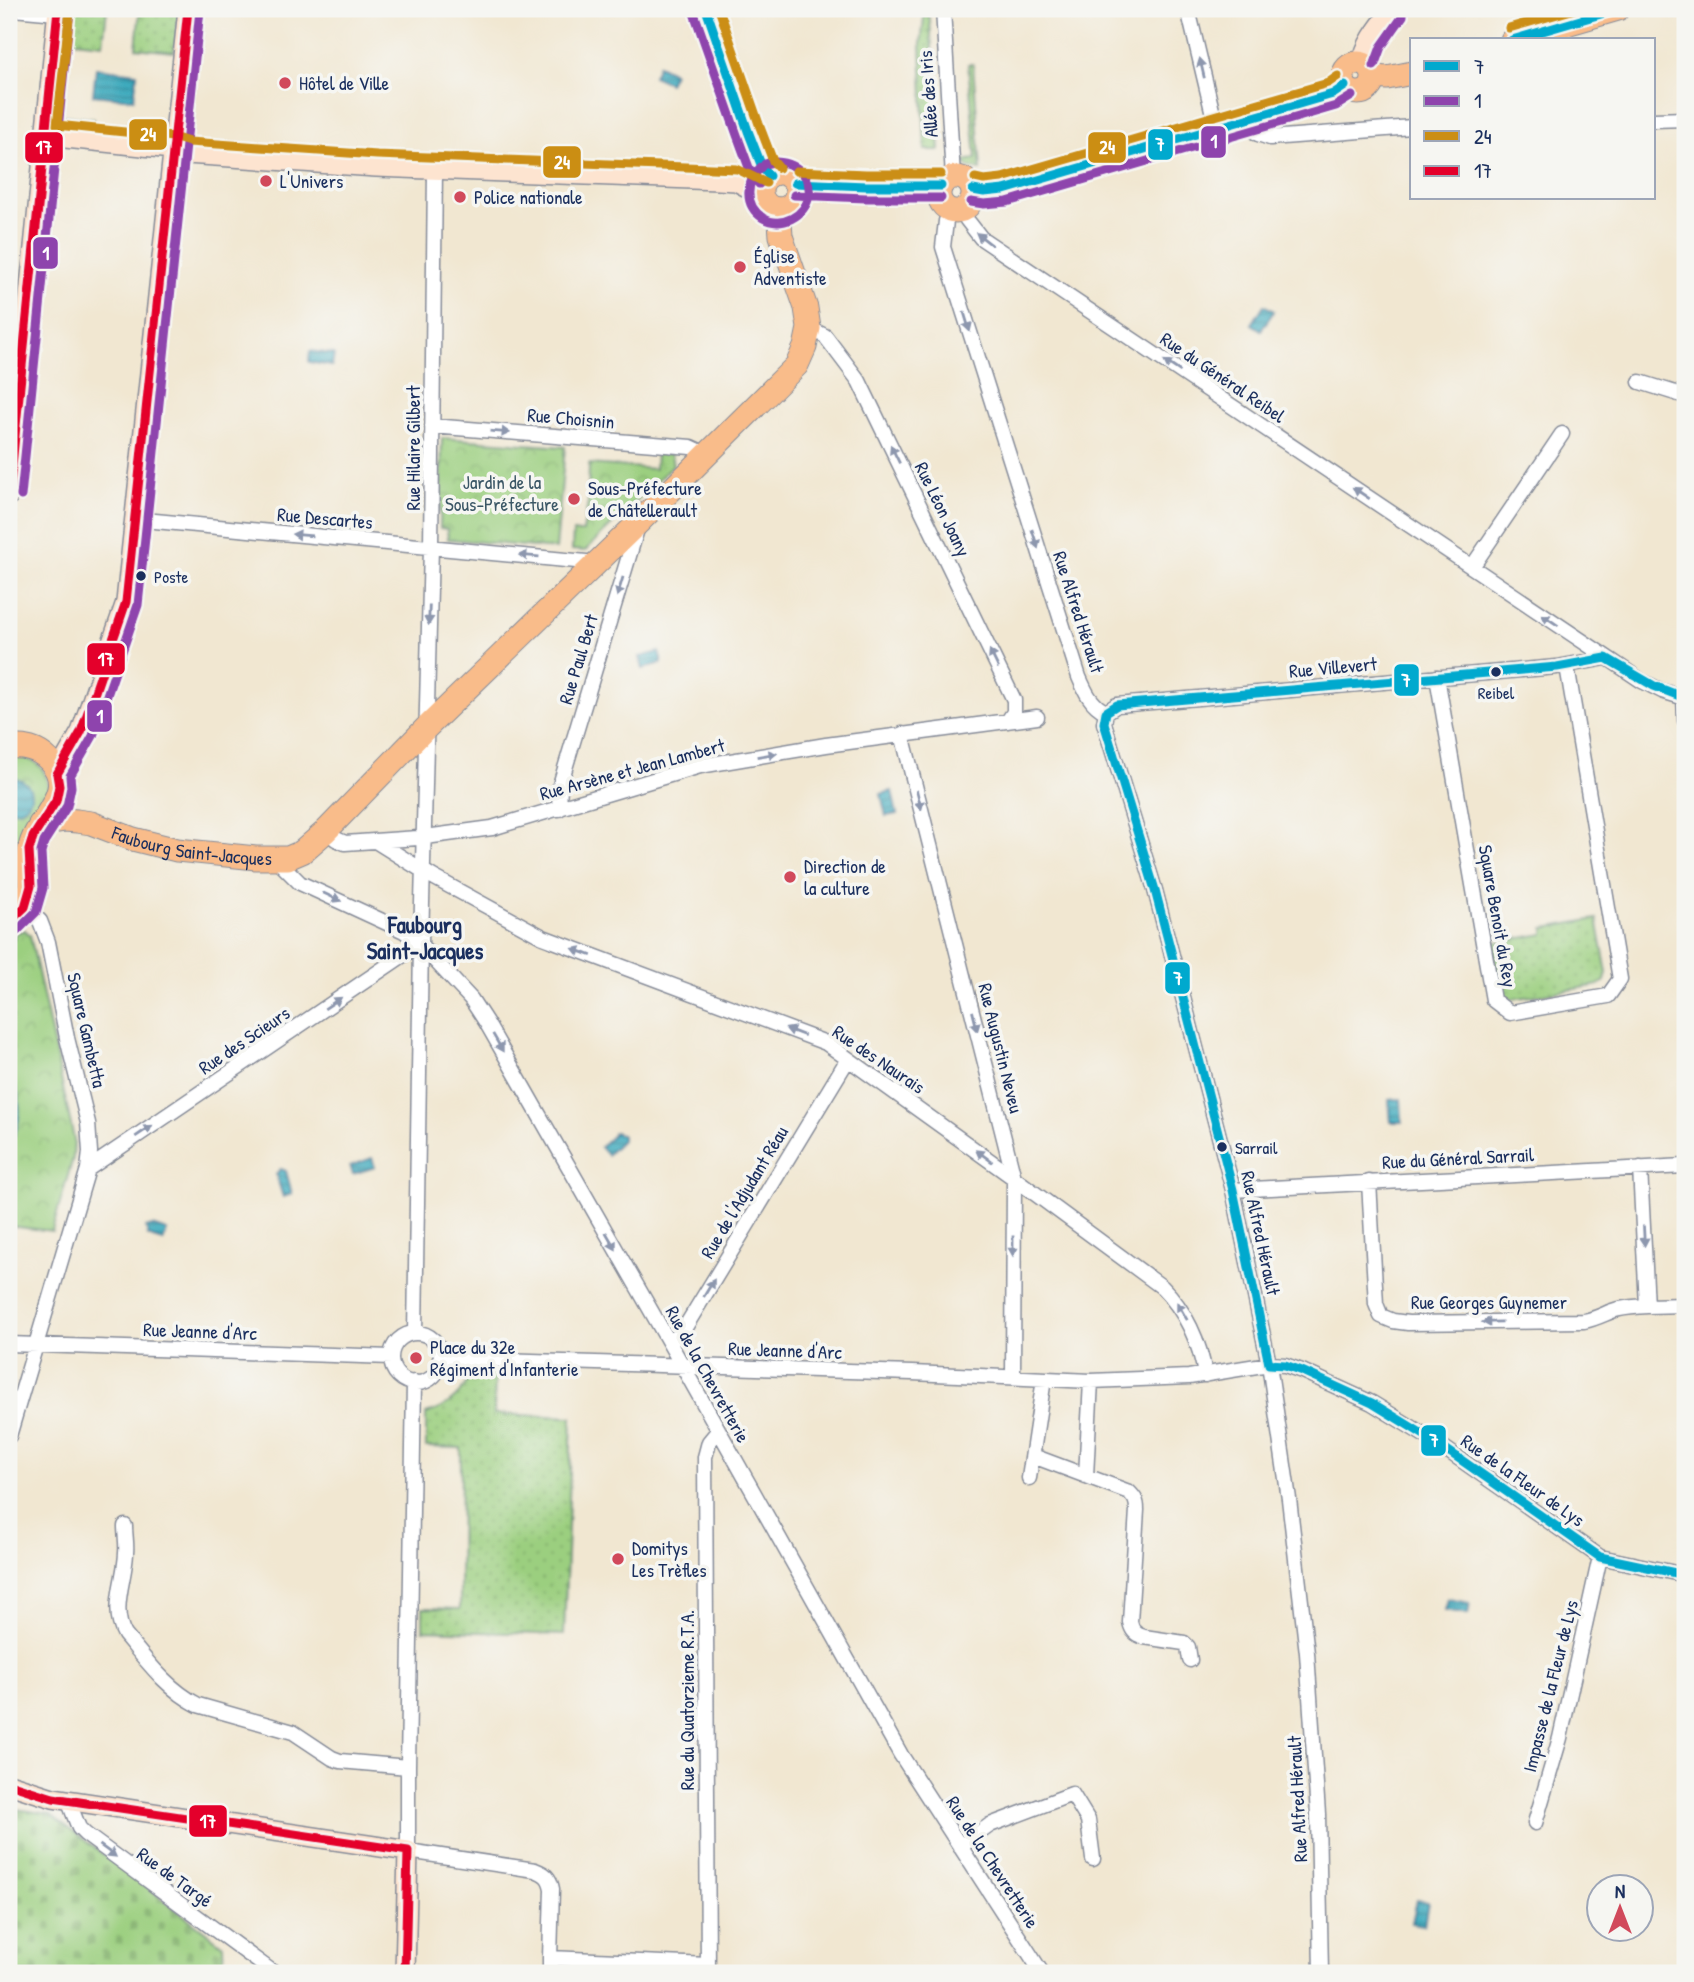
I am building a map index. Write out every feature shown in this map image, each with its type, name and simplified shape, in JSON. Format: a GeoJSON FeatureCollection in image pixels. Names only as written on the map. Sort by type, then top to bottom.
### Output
{"type":"FeatureCollection","features":[{"type":"Feature","properties":{"kind":"main road"},"geometry":{"type":"LineString","coordinates":[[13,917],[31,886],[29,850],[33,837],[55,802],[58,780],[81,732],[126,602],[188,9]]}},
{"type":"Feature","properties":{"kind":"main road"},"geometry":{"type":"LineString","coordinates":[[706,9],[762,167],[765,185],[762,199],[769,207],[790,197],[866,187],[928,187],[954,195],[1004,190],[1333,94],[1345,86],[1353,93],[1363,93],[1371,87],[1364,52],[1393,9]]}},
{"type":"Feature","properties":{"kind":"main road"},"geometry":{"type":"LineString","coordinates":[[1519,38],[1618,9]]}},
{"type":"Feature","properties":{"kind":"main road"},"geometry":{"type":"LineString","coordinates":[[9,495],[57,11]]}},
{"type":"Feature","properties":{"kind":"main road"},"geometry":{"type":"LineString","coordinates":[[1368,70],[1387,78],[1410,73]]}},
{"type":"Feature","properties":{"kind":"main road"},"geometry":{"type":"LineString","coordinates":[[46,136],[172,149],[186,154],[364,166],[718,180],[765,185]]}},
{"type":"Feature","properties":{"kind":"main road"},"geometry":{"type":"LineString","coordinates":[[765,185],[774,174],[786,175],[790,197],[781,236],[806,308],[809,328]]}},
{"type":"Feature","properties":{"kind":"main road","name":"Faubourg Saint-Jacques"},"geometry":{"type":"LineString","coordinates":[[40,824],[65,820],[92,823],[133,839],[177,850],[276,859],[288,858],[302,852],[797,365],[809,328]]}},
{"type":"Feature","properties":{"kind":"main road","name":"Faubourg Saint-Jacques"},"geometry":{"type":"LineString","coordinates":[[9,747],[24,746],[38,751],[50,761],[72,804],[92,823]]}},
{"type":"Feature","properties":{"kind":"main road"},"geometry":{"type":"LineString","coordinates":[[9,1784],[53,1798],[408,1851],[405,1973]]}},
{"type":"Feature","properties":{"kind":"street"},"geometry":{"type":"LineString","coordinates":[[13,9],[57,11]]}},
{"type":"Feature","properties":{"kind":"street","name":"Allée des Iris"},"geometry":{"type":"LineString","coordinates":[[943,9],[954,195]]}},
{"type":"Feature","properties":{"kind":"street"},"geometry":{"type":"LineString","coordinates":[[1188,9],[1227,124],[1270,138],[1410,127]]}},
{"type":"Feature","properties":{"kind":"street"},"geometry":{"type":"LineString","coordinates":[[1273,111],[1275,124],[1283,138]]}},
{"type":"Feature","properties":{"kind":"street"},"geometry":{"type":"LineString","coordinates":[[1656,120],[1685,119]]}},
{"type":"Feature","properties":{"kind":"street","name":"Rue Hilaire Gilbert"},"geometry":{"type":"LineString","coordinates":[[415,1333],[431,547],[435,169]]}},
{"type":"Feature","properties":{"kind":"street","name":"Rue du Général Reibel"},"geometry":{"type":"LineString","coordinates":[[954,195],[967,220],[981,238],[1606,658],[1642,681],[1685,698]]}},
{"type":"Feature","properties":{"kind":"street","name":"Rue Alfred Hérault"},"geometry":{"type":"LineString","coordinates":[[954,195],[946,220],[943,247],[1079,677],[1091,701],[1106,712],[1104,723],[1155,890],[1233,1190],[1269,1364],[1289,1499],[1307,1653],[1318,1814],[1321,1973]]}},
{"type":"Feature","properties":{"kind":"street","name":"Rue Léon Joany"},"geometry":{"type":"LineString","coordinates":[[809,328],[825,336],[859,381],[1014,700],[1014,712],[1008,721]]}},
{"type":"Feature","properties":{"kind":"street"},"geometry":{"type":"LineString","coordinates":[[1640,382],[1685,396]]}},
{"type":"Feature","properties":{"kind":"street","name":"Rue Choisnin"},"geometry":{"type":"LineString","coordinates":[[432,426],[691,447],[706,454]]}},
{"type":"Feature","properties":{"kind":"street"},"geometry":{"type":"LineString","coordinates":[[1472,567],[1562,434]]}},
{"type":"Feature","properties":{"kind":"street","name":"Rue Descartes"},"geometry":{"type":"LineString","coordinates":[[134,519],[597,563]]}},
{"type":"Feature","properties":{"kind":"street","name":"Rue Paul Bert"},"geometry":{"type":"LineString","coordinates":[[559,808],[560,785],[639,522]]}},
{"type":"Feature","properties":{"kind":"street","name":"Rue Villevert"},"geometry":{"type":"LineString","coordinates":[[1106,712],[1117,705],[1567,666],[1606,658]]}},
{"type":"Feature","properties":{"kind":"street","name":"Square Benoit du Rey"},"geometry":{"type":"LineString","coordinates":[[1437,677],[1493,1000],[1510,1013],[1608,996],[1620,979],[1567,666]]}},
{"type":"Feature","properties":{"kind":"street"},"geometry":{"type":"LineString","coordinates":[[1685,698],[1685,721]]}},
{"type":"Feature","properties":{"kind":"street","name":"Rue Arsène et Jean Lambert"},"geometry":{"type":"LineString","coordinates":[[326,831],[345,843],[377,842],[492,828],[700,766],[902,734],[1037,717]]}},
{"type":"Feature","properties":{"kind":"street","name":"Rue Augustin Neveu"},"geometry":{"type":"LineString","coordinates":[[902,734],[1014,1178],[1013,1377]]}},
{"type":"Feature","properties":{"kind":"street","name":"Rue des Naurais"},"geometry":{"type":"LineString","coordinates":[[377,842],[424,872],[543,937],[826,1043],[1162,1287],[1184,1314],[1198,1345],[1205,1375]]}},
{"type":"Feature","properties":{"kind":"street","name":"Rue de la Chevretterie"},"geometry":{"type":"LineString","coordinates":[[276,859],[300,883],[404,930],[421,943],[471,999],[670,1342],[901,1755],[1042,1973]]}},
{"type":"Feature","properties":{"kind":"street","name":"Square Gambetta"},"geometry":{"type":"LineString","coordinates":[[9,1436],[88,1169],[90,1152],[88,1124],[48,942],[40,921],[13,917]]}},
{"type":"Feature","properties":{"kind":"street","name":"Rue des Scieurs"},"geometry":{"type":"LineString","coordinates":[[88,1169],[421,943]]}},
{"type":"Feature","properties":{"kind":"street","name":"Rue de l'Adjudant Réau"},"geometry":{"type":"LineString","coordinates":[[670,1342],[681,1334],[848,1059]]}},
{"type":"Feature","properties":{"kind":"street","name":"Rue du Général Sarrail"},"geometry":{"type":"LineString","coordinates":[[1233,1190],[1685,1166]]}},
{"type":"Feature","properties":{"kind":"street"},"geometry":{"type":"LineString","coordinates":[[1640,1168],[1647,1306]]}},
{"type":"Feature","properties":{"kind":"street","name":"Rue Georges Guynemer"},"geometry":{"type":"LineString","coordinates":[[1369,1182],[1376,1304],[1381,1316],[1393,1321],[1584,1321],[1624,1308],[1685,1305]]}},
{"type":"Feature","properties":{"kind":"street"},"geometry":{"type":"LineString","coordinates":[[415,1333],[423,1334],[436,1343],[440,1358],[440,1364],[434,1374],[421,1382],[406,1381],[395,1371],[391,1357],[396,1343],[408,1334],[415,1333]]}},
{"type":"Feature","properties":{"kind":"street","name":"Rue Jeanne d'Arc"},"geometry":{"type":"LineString","coordinates":[[9,1344],[391,1357]]}},
{"type":"Feature","properties":{"kind":"street","name":"Rue Jeanne d'Arc"},"geometry":{"type":"LineString","coordinates":[[440,1358],[1091,1381],[1205,1375],[1269,1364]]}},
{"type":"Feature","properties":{"kind":"street","name":"Rue de la Fleur de Lys"},"geometry":{"type":"LineString","coordinates":[[1269,1364],[1285,1365],[1302,1371],[1372,1403],[1434,1441],[1600,1557],[1685,1575]]}},
{"type":"Feature","properties":{"kind":"street"},"geometry":{"type":"LineString","coordinates":[[1030,1478],[1044,1379]]}},
{"type":"Feature","properties":{"kind":"street"},"geometry":{"type":"LineString","coordinates":[[1086,1476],[1091,1381]]}},
{"type":"Feature","properties":{"kind":"street"},"geometry":{"type":"LineString","coordinates":[[414,1382],[408,1851],[545,1873],[551,1880],[552,1889],[550,1973]]}},
{"type":"Feature","properties":{"kind":"street","name":"Rue du Quatorzieme R.T.A."},"geometry":{"type":"LineString","coordinates":[[708,1969],[705,1457],[709,1442],[718,1431]]}},
{"type":"Feature","properties":{"kind":"street"},"geometry":{"type":"LineString","coordinates":[[1033,1456],[1129,1492],[1137,1502],[1130,1622],[1132,1630],[1144,1637],[1184,1643],[1188,1647],[1190,1660]]}},
{"type":"Feature","properties":{"kind":"street"},"geometry":{"type":"LineString","coordinates":[[125,1525],[126,1553],[118,1609],[120,1627],[170,1687],[198,1705],[293,1732],[340,1761],[408,1767]]}},
{"type":"Feature","properties":{"kind":"street","name":"Impasse de la Fleur de Lys"},"geometry":{"type":"LineString","coordinates":[[1535,1823],[1560,1738],[1600,1557]]}},
{"type":"Feature","properties":{"kind":"street"},"geometry":{"type":"LineString","coordinates":[[960,1847],[990,1825],[1072,1794],[1088,1820],[1093,1859]]}},
{"type":"Feature","properties":{"kind":"street","name":"Rue de Targé"},"geometry":{"type":"LineString","coordinates":[[68,1800],[79,1828],[85,1834],[274,1973]]}},
{"type":"Feature","properties":{"kind":"street"},"geometry":{"type":"LineString","coordinates":[[550,1958],[708,1969]]}},
{"type":"Feature","properties":{"kind":"green space"},"geometry":{"type":"Polygon","coordinates":[[[67,9],[107,9],[103,44],[64,40],[67,9]]]}},
{"type":"Feature","properties":{"kind":"green space"},"geometry":{"type":"Polygon","coordinates":[[[140,9],[179,13],[174,52],[136,48],[140,9]]]}},
{"type":"Feature","properties":{"kind":"green space"},"geometry":{"type":"Polygon","coordinates":[[[925,9],[929,9],[940,150],[925,150],[921,44],[925,9]]]}},
{"type":"Feature","properties":{"kind":"green space"},"geometry":{"type":"Polygon","coordinates":[[[1088,9],[1151,9],[1093,15],[1089,14],[1088,9]]]}},
{"type":"Feature","properties":{"kind":"green space"},"geometry":{"type":"Polygon","coordinates":[[[968,64],[973,64],[981,170],[968,167],[963,161],[976,159],[968,64]]]}},
{"type":"Feature","properties":{"kind":"green space"},"geometry":{"type":"Polygon","coordinates":[[[56,115],[94,119],[93,130],[55,126],[56,115]]]}},
{"type":"Feature","properties":{"kind":"green space"},"geometry":{"type":"Polygon","coordinates":[[[128,123],[166,127],[165,137],[126,133],[128,123]]]}},
{"type":"Feature","properties":{"kind":"green space","name":"Jardin de la Sous-Préfecture"},"geometry":{"type":"Polygon","coordinates":[[[442,438],[565,447],[556,549],[448,539],[447,529],[440,528],[442,438]]]}},
{"type":"Feature","properties":{"kind":"green space","name":"Jardin de la Sous-Préfecture"},"geometry":{"type":"Polygon","coordinates":[[[656,453],[671,454],[673,465],[585,551],[572,550],[573,532],[583,532],[588,502],[589,464],[655,469],[656,453]]]}},
{"type":"Feature","properties":{"kind":"green space"},"geometry":{"type":"Polygon","coordinates":[[[19,756],[33,761],[41,768],[49,791],[21,893],[9,908],[9,758],[19,756]]]}},
{"type":"Feature","properties":{"kind":"green space"},"geometry":{"type":"Polygon","coordinates":[[[1597,919],[1607,973],[1605,981],[1599,985],[1513,999],[1505,997],[1501,990],[1492,943],[1544,934],[1544,928],[1597,919]]]}},
{"type":"Feature","properties":{"kind":"green space"},"geometry":{"type":"Polygon","coordinates":[[[25,930],[30,935],[74,1139],[73,1158],[52,1231],[9,1226],[9,947],[16,933],[25,930]]]}},
{"type":"Feature","properties":{"kind":"green space"},"geometry":{"type":"Polygon","coordinates":[[[472,1371],[495,1371],[494,1414],[572,1417],[564,1635],[423,1630],[423,1608],[460,1609],[461,1448],[426,1447],[426,1414],[455,1398],[472,1371]]]}},
{"type":"Feature","properties":{"kind":"green space"},"geometry":{"type":"Polygon","coordinates":[[[9,1808],[50,1814],[223,1945],[224,1973],[9,1973],[9,1808]]]}},
{"type":"Feature","properties":{"kind":"water"},"geometry":{"type":"Polygon","coordinates":[[[658,65],[674,73],[669,83],[653,76],[658,65]]]}},
{"type":"Feature","properties":{"kind":"water"},"geometry":{"type":"Polygon","coordinates":[[[96,68],[137,73],[134,99],[93,95],[96,68]]]}},
{"type":"Feature","properties":{"kind":"water"},"geometry":{"type":"Polygon","coordinates":[[[1264,305],[1274,311],[1261,330],[1252,324],[1264,305]]]}},
{"type":"Feature","properties":{"kind":"water"},"geometry":{"type":"Polygon","coordinates":[[[310,351],[334,354],[332,366],[309,362],[310,351]]]}},
{"type":"Feature","properties":{"kind":"water"},"geometry":{"type":"Polygon","coordinates":[[[659,652],[662,663],[643,669],[640,657],[659,652]]]}},
{"type":"Feature","properties":{"kind":"water"},"geometry":{"type":"Polygon","coordinates":[[[9,779],[22,780],[30,790],[29,802],[18,810],[9,810],[9,779]]]}},
{"type":"Feature","properties":{"kind":"water"},"geometry":{"type":"Polygon","coordinates":[[[892,791],[897,814],[886,816],[881,794],[892,791]]]}},
{"type":"Feature","properties":{"kind":"water"},"geometry":{"type":"Polygon","coordinates":[[[9,1079],[16,1087],[20,1112],[9,1144],[9,1079]]]}},
{"type":"Feature","properties":{"kind":"water"},"geometry":{"type":"Polygon","coordinates":[[[1401,1099],[1402,1122],[1391,1122],[1389,1100],[1401,1099]]]}},
{"type":"Feature","properties":{"kind":"water"},"geometry":{"type":"Polygon","coordinates":[[[616,1132],[622,1135],[622,1140],[607,1155],[600,1147],[616,1132]]]}},
{"type":"Feature","properties":{"kind":"water"},"geometry":{"type":"Polygon","coordinates":[[[372,1158],[375,1167],[353,1174],[350,1166],[372,1158]]]}},
{"type":"Feature","properties":{"kind":"water"},"geometry":{"type":"Polygon","coordinates":[[[281,1169],[286,1171],[292,1194],[283,1197],[276,1175],[281,1169]]]}},
{"type":"Feature","properties":{"kind":"water"},"geometry":{"type":"Polygon","coordinates":[[[152,1226],[167,1231],[163,1242],[148,1236],[146,1228],[152,1226]]]}},
{"type":"Feature","properties":{"kind":"water"},"geometry":{"type":"Polygon","coordinates":[[[1448,1599],[1470,1603],[1468,1614],[1445,1610],[1448,1599]]]}},
{"type":"Feature","properties":{"kind":"water"},"geometry":{"type":"Polygon","coordinates":[[[1417,1900],[1428,1902],[1424,1925],[1412,1923],[1417,1900]]]}},
{"type":"Feature","properties":{"kind":"transit line","name":"17"},"geometry":{"type":"LineString","coordinates":[[9,495],[58,9]]}},
{"type":"Feature","properties":{"kind":"transit line","name":"17"},"geometry":{"type":"LineString","coordinates":[[9,922],[25,907],[31,886],[29,850],[33,837],[56,801],[59,786],[57,774],[81,732],[126,602],[188,9]]}},
{"type":"Feature","properties":{"kind":"transit line","name":"7"},"geometry":{"type":"LineString","coordinates":[[706,9],[748,131],[762,167],[769,176]]}},
{"type":"Feature","properties":{"kind":"transit line","name":"24"},"geometry":{"type":"LineString","coordinates":[[719,9],[760,127],[773,161],[779,168]]}},
{"type":"Feature","properties":{"kind":"transit line","name":"24"},"geometry":{"type":"LineString","coordinates":[[1509,28],[1575,9]]}},
{"type":"Feature","properties":{"kind":"transit line","name":"7"},"geometry":{"type":"LineString","coordinates":[[1519,38],[1618,9]]}},
{"type":"Feature","properties":{"kind":"transit line","name":"1"},"geometry":{"type":"LineString","coordinates":[[21,496],[70,10]]}},
{"type":"Feature","properties":{"kind":"transit line","name":"24"},"geometry":{"type":"LineString","coordinates":[[70,10],[57,125],[173,137],[189,142],[377,155],[737,169],[766,183]]}},
{"type":"Feature","properties":{"kind":"transit line","name":"1"},"geometry":{"type":"LineString","coordinates":[[17,931],[36,912],[43,888],[41,852],[44,842],[67,806],[70,776],[93,736],[138,605],[200,10]]}},
{"type":"Feature","properties":{"kind":"transit line","name":"1"},"geometry":{"type":"LineString","coordinates":[[694,13],[751,173],[759,184]]}},
{"type":"Feature","properties":{"kind":"transit line","name":"1"},"geometry":{"type":"LineString","coordinates":[[1374,66],[1381,47],[1403,16]]}},
{"type":"Feature","properties":{"kind":"transit line","name":"24"},"geometry":{"type":"LineString","coordinates":[[975,178],[1002,178],[1328,83],[1338,76]]}},
{"type":"Feature","properties":{"kind":"transit line","name":"7"},"geometry":{"type":"LineString","coordinates":[[973,190],[1004,190],[1333,94],[1345,86]]}},
{"type":"Feature","properties":{"kind":"transit line","name":"1"},"geometry":{"type":"LineString","coordinates":[[971,202],[1007,202],[1336,106],[1352,96]]}},
{"type":"Feature","properties":{"kind":"transit line","name":"1"},"geometry":{"type":"LineString","coordinates":[[761,167],[750,186],[752,207],[770,221],[785,221],[798,214],[809,195],[809,186],[802,172],[781,162],[765,164]]}},
{"type":"Feature","properties":{"kind":"transit line","name":"24"},"geometry":{"type":"LineString","coordinates":[[796,171],[941,174]]}},
{"type":"Feature","properties":{"kind":"transit line","name":"7"},"geometry":{"type":"LineString","coordinates":[[795,183],[941,186]]}},
{"type":"Feature","properties":{"kind":"transit line","name":"1"},"geometry":{"type":"LineString","coordinates":[[794,195],[941,198]]}},
{"type":"Feature","properties":{"kind":"transit line","name":"7"},"geometry":{"type":"LineString","coordinates":[[1685,698],[1654,686],[1606,658],[1557,667],[1117,705],[1106,712],[1104,723],[1155,890],[1233,1190],[1269,1364],[1285,1365],[1302,1371],[1372,1403],[1434,1441],[1600,1557],[1685,1575]]}},
{"type":"Feature","properties":{"kind":"transit line","name":"17"},"geometry":{"type":"LineString","coordinates":[[9,1784],[53,1798],[408,1851]]}},
{"type":"Feature","properties":{"kind":"transit line","name":"17"},"geometry":{"type":"LineString","coordinates":[[405,1973],[408,1851]]}},
{"type":"Feature","properties":{"kind":"place","name":"Hôtel de Ville"},"geometry":{"type":"Point","coordinates":[285,83]}},
{"type":"Feature","properties":{"kind":"place","name":"L'Univers"},"geometry":{"type":"Point","coordinates":[266,181]}},
{"type":"Feature","properties":{"kind":"place","name":"Police nationale"},"geometry":{"type":"Point","coordinates":[460,197]}},
{"type":"Feature","properties":{"kind":"place","name":"Église Adventiste"},"geometry":{"type":"Point","coordinates":[740,267]}},
{"type":"Feature","properties":{"kind":"place","name":"Sous-Préfecture de Châtellerault"},"geometry":{"type":"Point","coordinates":[574,499]}},
{"type":"Feature","properties":{"kind":"place","name":"Poste"},"geometry":{"type":"Point","coordinates":[141,576]}},
{"type":"Feature","properties":{"kind":"place","name":"Reibel"},"geometry":{"type":"Point","coordinates":[1496,672]}},
{"type":"Feature","properties":{"kind":"place","name":"Direction de la culture"},"geometry":{"type":"Point","coordinates":[790,877]}},
{"type":"Feature","properties":{"kind":"place","name":"Sarrail"},"geometry":{"type":"Point","coordinates":[1222,1147]}},
{"type":"Feature","properties":{"kind":"place","name":"Place du 32e Régiment d'Infanterie"},"geometry":{"type":"Point","coordinates":[416,1358]}},
{"type":"Feature","properties":{"kind":"place","name":"Domitys Les Trèfles"},"geometry":{"type":"Point","coordinates":[618,1559]}},
{"type":"Feature","properties":{"kind":"district","name":"Faubourg Saint-Jacques"},"geometry":{"type":"Point","coordinates":[425,938]}}]}
